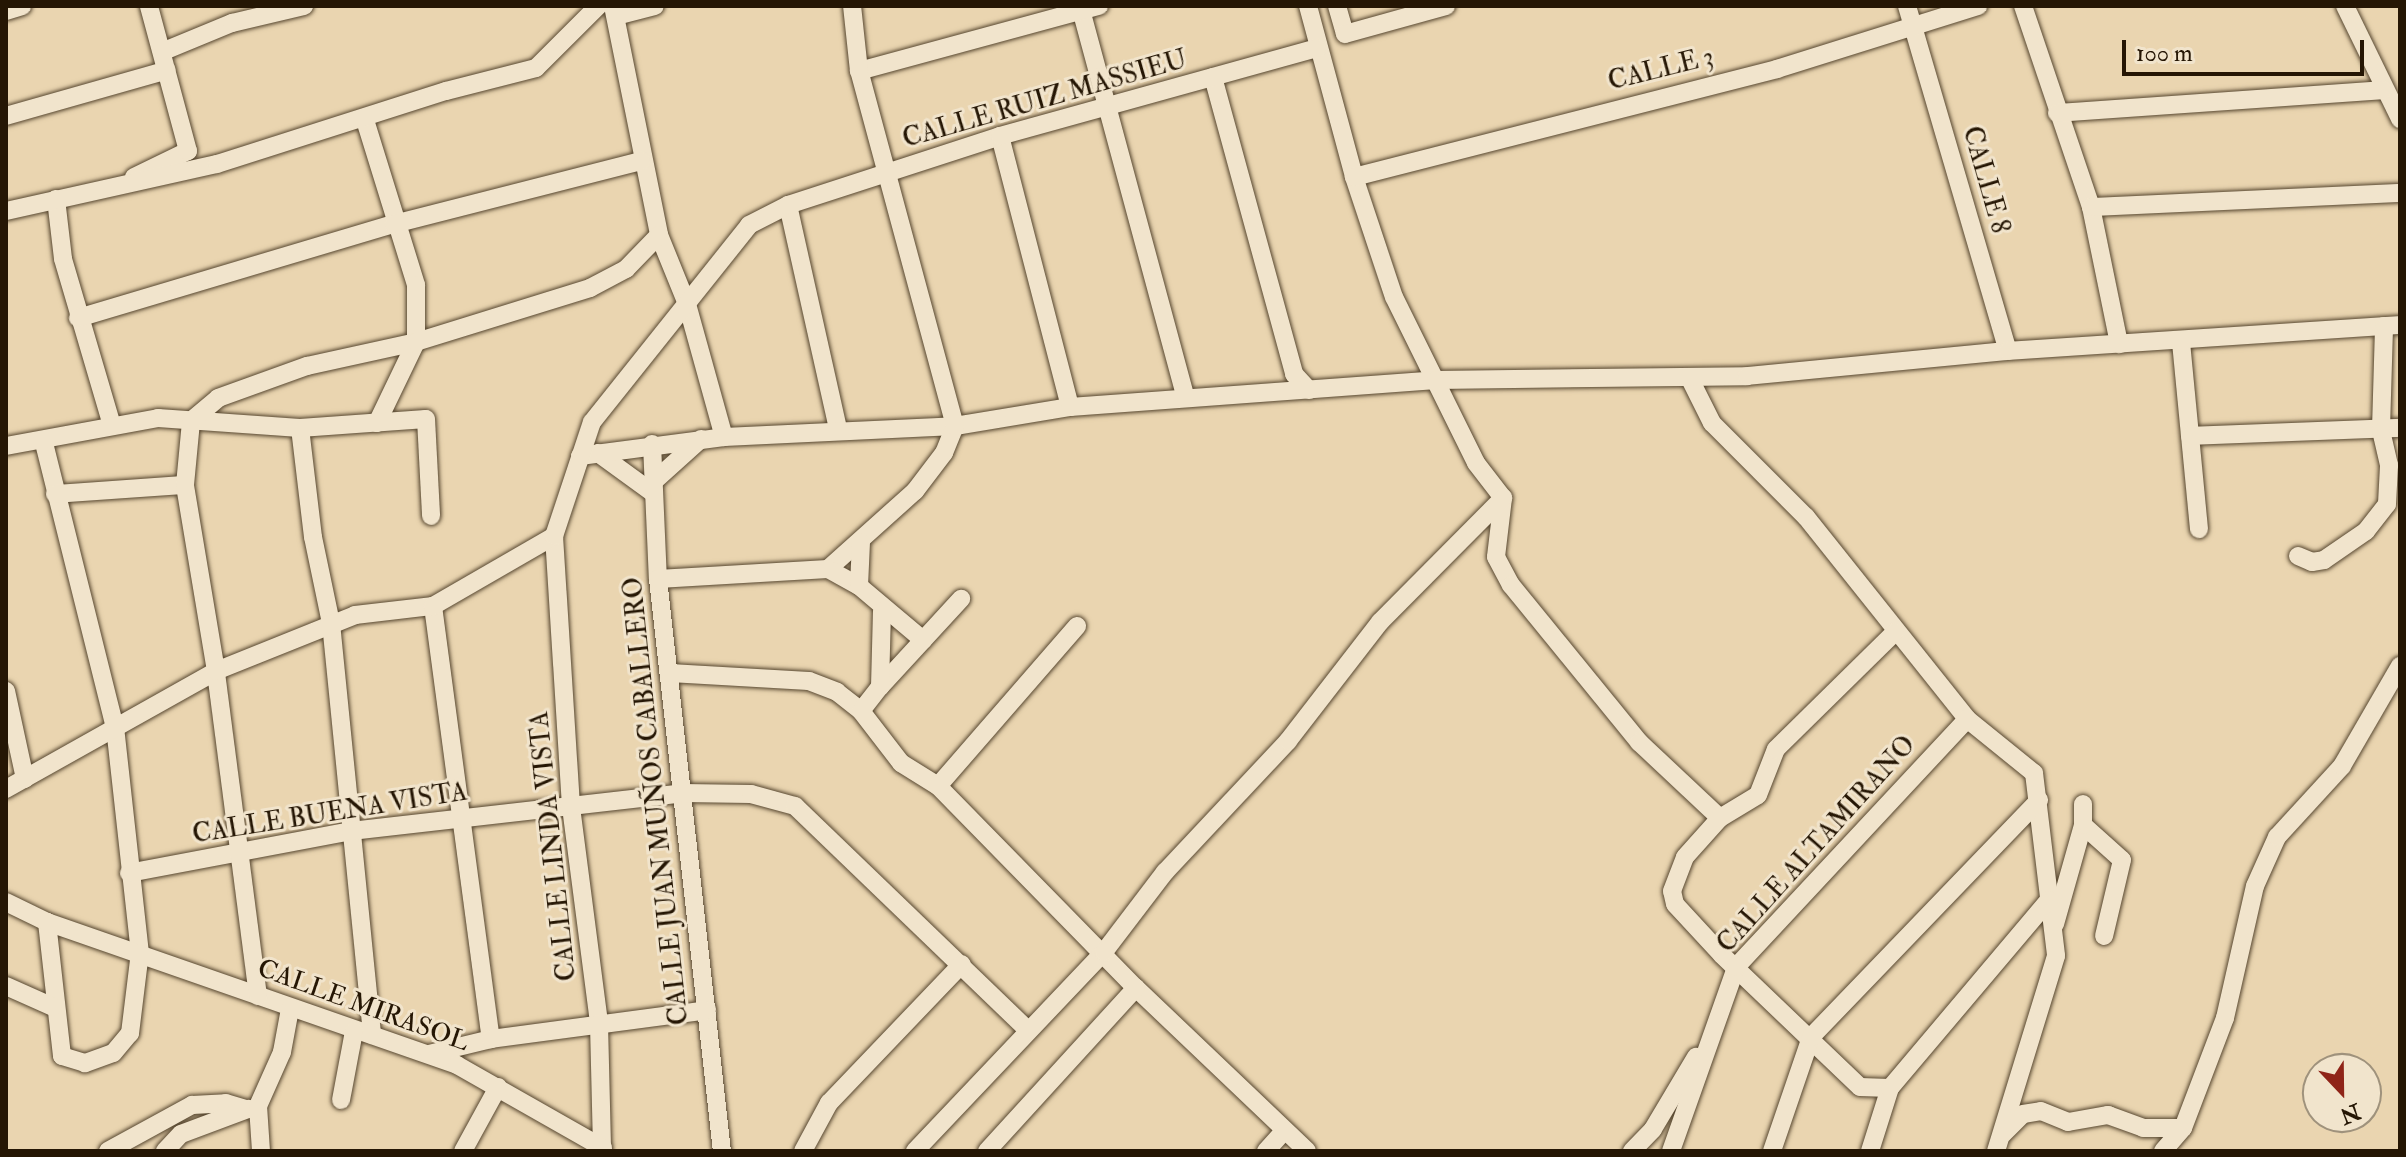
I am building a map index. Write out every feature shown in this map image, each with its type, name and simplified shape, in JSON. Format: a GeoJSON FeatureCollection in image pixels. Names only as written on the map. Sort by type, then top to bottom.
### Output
{"type":"FeatureCollection","features":[{"type":"Feature","properties":{"kind":"street"},"geometry":{"type":"LineString","coordinates":[[6,11],[22,6]]}},
{"type":"Feature","properties":{"kind":"street"},"geometry":{"type":"LineString","coordinates":[[119,189],[188,151],[149,6]]}},
{"type":"Feature","properties":{"kind":"street"},"geometry":{"type":"LineString","coordinates":[[6,116],[165,60],[232,23],[304,6]]}},
{"type":"Feature","properties":{"kind":"street"},"geometry":{"type":"LineString","coordinates":[[6,211],[119,189],[365,120],[446,91],[536,68],[598,6]]}},
{"type":"Feature","properties":{"kind":"street"},"geometry":{"type":"LineString","coordinates":[[655,6],[615,11],[641,161],[659,235],[687,304],[724,437]]}},
{"type":"Feature","properties":{"kind":"street"},"geometry":{"type":"LineString","coordinates":[[828,569],[915,491],[944,453],[955,426],[859,71],[852,6]]}},
{"type":"Feature","properties":{"kind":"street"},"geometry":{"type":"LineString","coordinates":[[1308,6],[1354,177],[1394,297],[1476,463],[1503,498],[1496,557],[1511,585],[1639,742],[1720,818]]}},
{"type":"Feature","properties":{"kind":"street"},"geometry":{"type":"LineString","coordinates":[[1337,6],[1345,34],[1446,6]]}},
{"type":"Feature","properties":{"kind":"street","name":"CALLE 3"},"geometry":{"type":"LineString","coordinates":[[1354,177],[1777,69],[1909,15],[1978,6]]}},
{"type":"Feature","properties":{"kind":"street"},"geometry":{"type":"LineString","coordinates":[[2023,6],[2091,207],[2119,344]]}},
{"type":"Feature","properties":{"kind":"street"},"geometry":{"type":"LineString","coordinates":[[2345,6],[2383,90],[2400,119]]}},
{"type":"Feature","properties":{"kind":"street"},"geometry":{"type":"LineString","coordinates":[[859,71],[1087,8],[1105,110],[1186,398]]}},
{"type":"Feature","properties":{"kind":"street","name":"CALLE 8"},"geometry":{"type":"LineString","coordinates":[[1909,15],[2008,351]]}},
{"type":"Feature","properties":{"kind":"street","name":"CALLE RUIZ MASSIEU"},"geometry":{"type":"LineString","coordinates":[[554,536],[589,454],[592,422],[749,225],[788,205],[1000,136],[1105,110],[1317,48]]}},
{"type":"Feature","properties":{"kind":"street"},"geometry":{"type":"LineString","coordinates":[[1213,77],[1294,374],[1309,390]]}},
{"type":"Feature","properties":{"kind":"street"},"geometry":{"type":"LineString","coordinates":[[2057,113],[2383,90]]}},
{"type":"Feature","properties":{"kind":"street"},"geometry":{"type":"LineString","coordinates":[[365,120],[394,224],[416,285],[416,342],[377,423]]}},
{"type":"Feature","properties":{"kind":"street"},"geometry":{"type":"LineString","coordinates":[[1000,136],[1070,407]]}},
{"type":"Feature","properties":{"kind":"street"},"geometry":{"type":"LineString","coordinates":[[78,318],[394,224],[641,161]]}},
{"type":"Feature","properties":{"kind":"street"},"geometry":{"type":"LineString","coordinates":[[2091,207],[2400,193]]}},
{"type":"Feature","properties":{"kind":"street"},"geometry":{"type":"LineString","coordinates":[[56,199],[63,259],[112,425]]}},
{"type":"Feature","properties":{"kind":"street"},"geometry":{"type":"LineString","coordinates":[[788,205],[838,428]]}},
{"type":"Feature","properties":{"kind":"street"},"geometry":{"type":"LineString","coordinates":[[258,996],[216,671],[185,485],[191,421],[218,398],[307,366],[416,342],[590,288],[626,269],[659,235]]}},
{"type":"Feature","properties":{"kind":"street"},"geometry":{"type":"LineString","coordinates":[[589,454],[701,439],[838,428],[955,426],[1070,407],[1436,380],[1689,377],[2008,351],[2392,326],[2381,429],[2389,465],[2387,504],[2366,531],[2324,560],[2312,562],[2298,556]]}},
{"type":"Feature","properties":{"kind":"street"},"geometry":{"type":"LineString","coordinates":[[2181,342],[2199,529]]}},
{"type":"Feature","properties":{"kind":"street"},"geometry":{"type":"LineString","coordinates":[[1689,377],[1712,423],[1806,517],[1967,719],[2034,773],[2056,956],[1998,1144]]}},
{"type":"Feature","properties":{"kind":"street"},"geometry":{"type":"LineString","coordinates":[[6,446],[44,443],[112,425],[158,418],[300,428],[426,419],[431,516]]}},
{"type":"Feature","properties":{"kind":"street"},"geometry":{"type":"LineString","coordinates":[[300,428],[313,537],[332,632],[351,831],[363,1033],[341,1100]]}},
{"type":"Feature","properties":{"kind":"street"},"geometry":{"type":"LineString","coordinates":[[2190,436],[2400,428]]}},
{"type":"Feature","properties":{"kind":"street"},"geometry":{"type":"LineString","coordinates":[[589,454],[653,488],[701,439]]}},
{"type":"Feature","properties":{"kind":"street"},"geometry":{"type":"LineString","coordinates":[[44,443],[115,727],[140,952],[130,1033],[113,1053],[85,1063],[62,1056],[53,1007],[47,922]]}},
{"type":"Feature","properties":{"kind":"street","name":"CALLE JUAN MUÑOS CABALLERO"},"geometry":{"type":"LineString","coordinates":[[652,444],[658,579],[722,1151]]}},
{"type":"Feature","properties":{"kind":"street"},"geometry":{"type":"LineString","coordinates":[[55,494],[185,485]]}},
{"type":"Feature","properties":{"kind":"street"},"geometry":{"type":"LineString","coordinates":[[915,1151],[1104,952],[1165,872],[1288,741],[1380,622],[1503,498]]}},
{"type":"Feature","properties":{"kind":"street"},"geometry":{"type":"LineString","coordinates":[[6,789],[216,671],[332,632],[355,615],[433,606],[554,536]]}},
{"type":"Feature","properties":{"kind":"street","name":"CALLE LINDA VISTA"},"geometry":{"type":"LineString","coordinates":[[554,536],[571,807],[599,1024],[602,1150]]}},
{"type":"Feature","properties":{"kind":"street"},"geometry":{"type":"LineString","coordinates":[[859,586],[861,542]]}},
{"type":"Feature","properties":{"kind":"street"},"geometry":{"type":"LineString","coordinates":[[658,579],[828,569],[859,586],[882,611],[923,640]]}},
{"type":"Feature","properties":{"kind":"street"},"geometry":{"type":"LineString","coordinates":[[861,711],[961,599]]}},
{"type":"Feature","properties":{"kind":"street"},"geometry":{"type":"LineString","coordinates":[[433,606],[458,819],[491,1039]]}},
{"type":"Feature","properties":{"kind":"street"},"geometry":{"type":"LineString","coordinates":[[880,687],[882,611]]}},
{"type":"Feature","properties":{"kind":"street"},"geometry":{"type":"LineString","coordinates":[[938,786],[1077,626]]}},
{"type":"Feature","properties":{"kind":"street"},"geometry":{"type":"LineString","coordinates":[[1890,1088],[1860,1087],[1729,961],[1675,904],[1672,891],[1685,857],[1720,818],[1758,795],[1776,749],[1895,632]]}},
{"type":"Feature","properties":{"kind":"street"},"geometry":{"type":"LineString","coordinates":[[2163,1151],[2183,1128],[2225,1018],[2255,886],[2277,837],[2342,766],[2400,666]]}},
{"type":"Feature","properties":{"kind":"street"},"geometry":{"type":"LineString","coordinates":[[670,673],[809,681],[837,692],[861,711],[901,763],[938,786],[1136,988],[1208,1052],[1307,1151]]}},
{"type":"Feature","properties":{"kind":"street"},"geometry":{"type":"LineString","coordinates":[[6,691],[25,779]]}},
{"type":"Feature","properties":{"kind":"street","name":"CALLE ALTAMIRANO"},"geometry":{"type":"LineString","coordinates":[[1671,1151],[1729,961],[1967,719]]}},
{"type":"Feature","properties":{"kind":"street","name":"CALLE BUENA VISTA"},"geometry":{"type":"LineString","coordinates":[[129,873],[351,831],[683,793],[751,794],[795,806],[1028,1030]]}},
{"type":"Feature","properties":{"kind":"street"},"geometry":{"type":"LineString","coordinates":[[1772,1151],[1811,1037],[2039,800]]}},
{"type":"Feature","properties":{"kind":"street"},"geometry":{"type":"LineString","coordinates":[[2053,931],[2083,825],[2083,804]]}},
{"type":"Feature","properties":{"kind":"street"},"geometry":{"type":"LineString","coordinates":[[2083,825],[2122,860],[2104,936]]}},
{"type":"Feature","properties":{"kind":"street"},"geometry":{"type":"LineString","coordinates":[[1870,1151],[1890,1088],[2049,900]]}},
{"type":"Feature","properties":{"kind":"street","name":"CALLE MIRASOL"},"geometry":{"type":"LineString","coordinates":[[6,902],[47,922],[140,952],[290,1009],[428,1054],[498,1087],[602,1150]]}},
{"type":"Feature","properties":{"kind":"street"},"geometry":{"type":"LineString","coordinates":[[1632,1151],[1653,1129],[1695,1060],[1717,1004],[1729,961]]}},
{"type":"Feature","properties":{"kind":"street"},"geometry":{"type":"LineString","coordinates":[[803,1151],[829,1103],[962,964]]}},
{"type":"Feature","properties":{"kind":"street"},"geometry":{"type":"LineString","coordinates":[[6,986],[53,1007]]}},
{"type":"Feature","properties":{"kind":"street"},"geometry":{"type":"LineString","coordinates":[[987,1151],[1136,988]]}},
{"type":"Feature","properties":{"kind":"street"},"geometry":{"type":"LineString","coordinates":[[261,1151],[252,1108],[282,1052],[290,1009]]}},
{"type":"Feature","properties":{"kind":"street"},"geometry":{"type":"LineString","coordinates":[[428,1054],[491,1039],[707,1010]]}},
{"type":"Feature","properties":{"kind":"street"},"geometry":{"type":"LineString","coordinates":[[463,1151],[498,1087]]}},
{"type":"Feature","properties":{"kind":"street"},"geometry":{"type":"LineString","coordinates":[[108,1151],[192,1105],[226,1103],[252,1108]]}},
{"type":"Feature","properties":{"kind":"street"},"geometry":{"type":"LineString","coordinates":[[165,1151],[181,1134],[252,1108]]}},
{"type":"Feature","properties":{"kind":"street"},"geometry":{"type":"LineString","coordinates":[[1998,1144],[2023,1114],[2041,1111],[2068,1122],[2108,1115],[2143,1128],[2183,1128]]}},
{"type":"Feature","properties":{"kind":"street"},"geometry":{"type":"LineString","coordinates":[[1266,1151],[1284,1131]]}}]}
